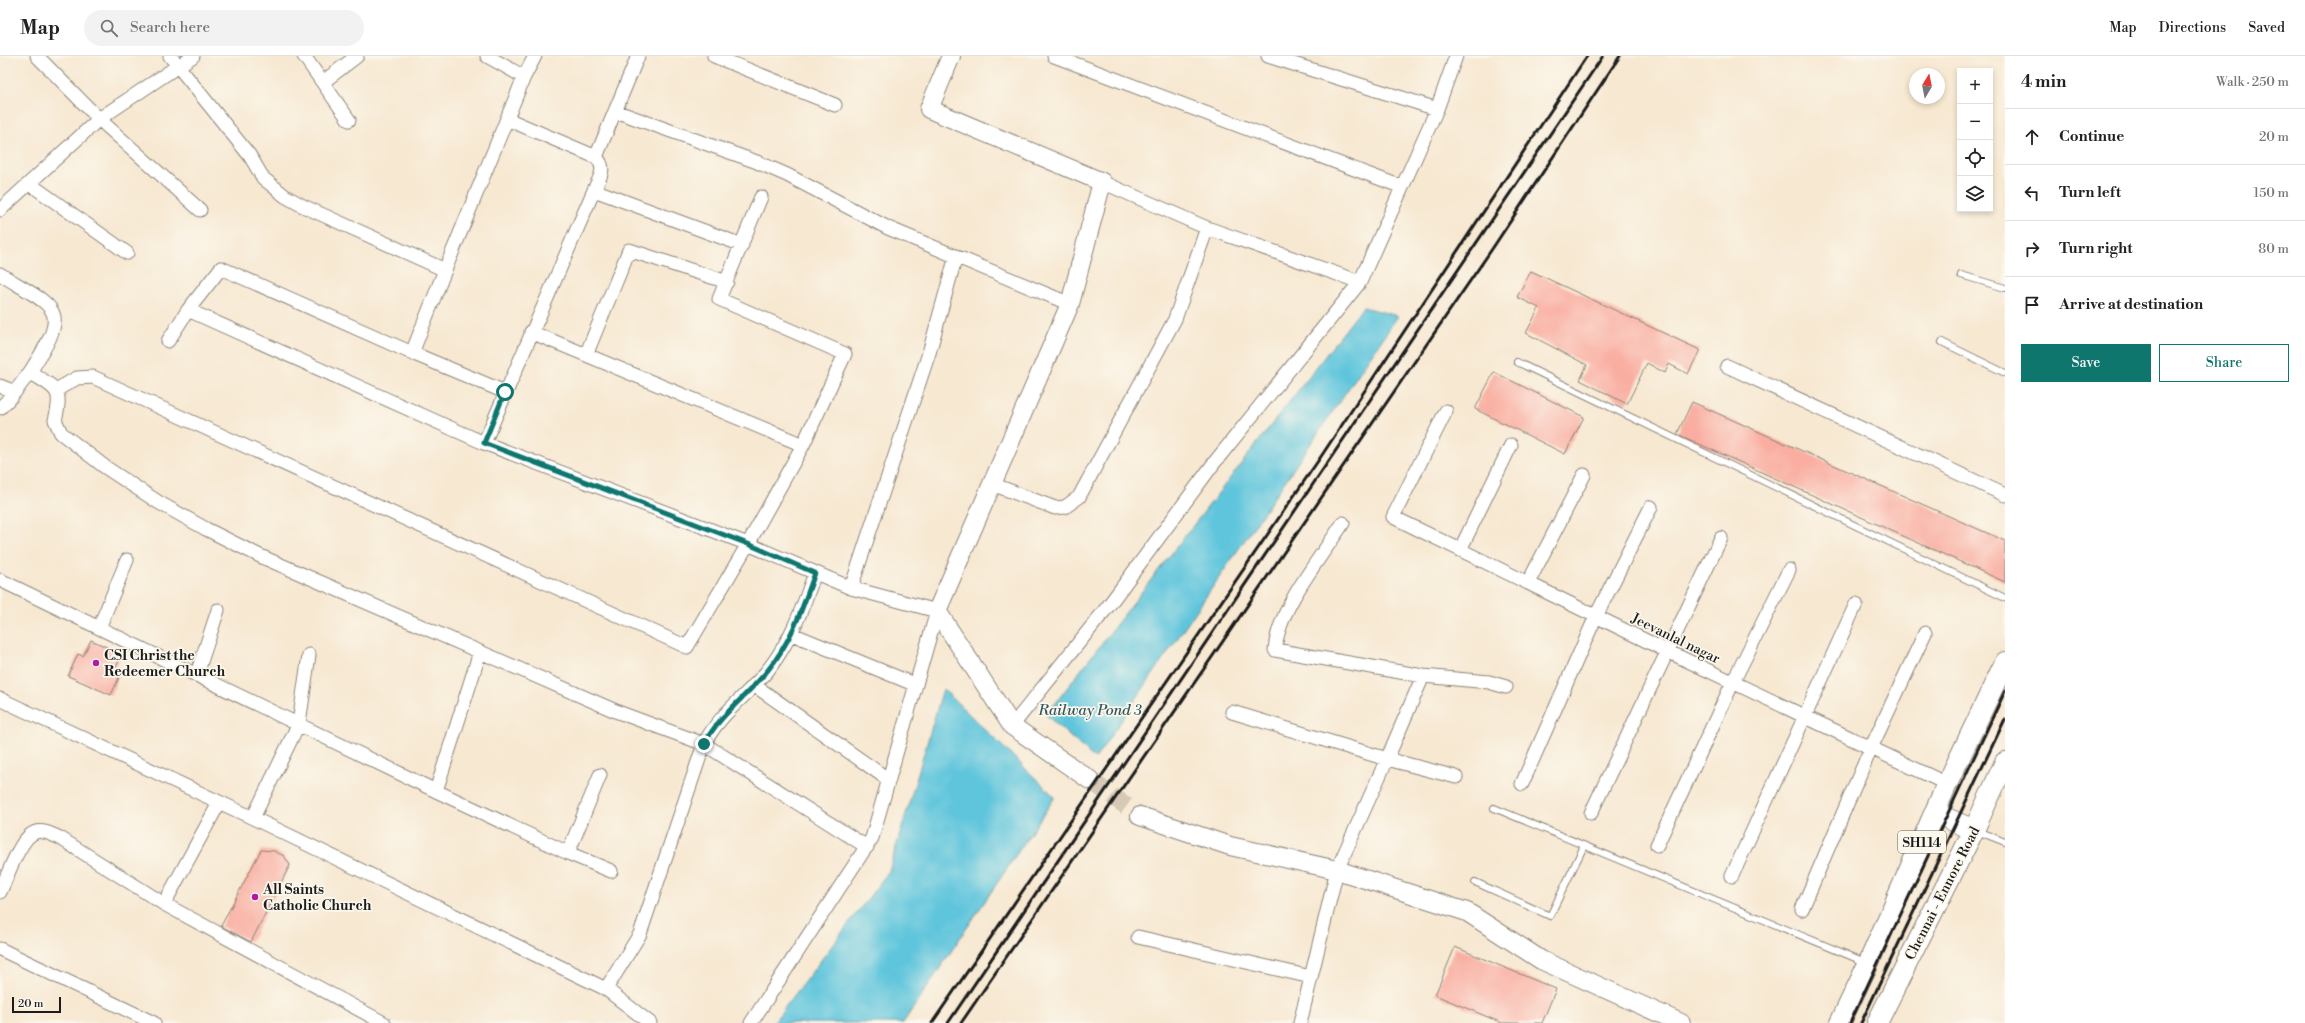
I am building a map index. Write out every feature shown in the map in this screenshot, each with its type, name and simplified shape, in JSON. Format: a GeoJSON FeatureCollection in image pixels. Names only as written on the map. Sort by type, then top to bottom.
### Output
{"type":"FeatureCollection","features":[{"type":"Feature","properties":{"kind":"main road","name":"SH114"},"geometry":{"type":"LineString","coordinates":[[1840,1023],[1868,964],[1947,784],[2005,662]]}},
{"type":"Feature","properties":{"kind":"main road","name":"Chennai - Ennore Road"},"geometry":{"type":"LineString","coordinates":[[1880,1022],[1974,830],[2005,762]]}},
{"type":"Feature","properties":{"kind":"main road"},"geometry":{"type":"LineString","coordinates":[[1934,814],[1974,830]]}},
{"type":"Feature","properties":{"kind":"street"},"geometry":{"type":"LineString","coordinates":[[37,56],[99,119],[200,210]]}},
{"type":"Feature","properties":{"kind":"street"},"geometry":{"type":"LineString","coordinates":[[170,56],[179,65],[250,156],[263,178],[286,196],[310,210],[445,270]]}},
{"type":"Feature","properties":{"kind":"street"},"geometry":{"type":"LineString","coordinates":[[0,210],[99,119],[193,56]]}},
{"type":"Feature","properties":{"kind":"street"},"geometry":{"type":"LineString","coordinates":[[304,56],[349,120]]}},
{"type":"Feature","properties":{"kind":"street"},"geometry":{"type":"LineString","coordinates":[[323,82],[357,56]]}},
{"type":"Feature","properties":{"kind":"street"},"geometry":{"type":"LineString","coordinates":[[487,56],[524,77]]}},
{"type":"Feature","properties":{"kind":"street"},"geometry":{"type":"LineString","coordinates":[[412,353],[524,77],[535,56]]}},
{"type":"Feature","properties":{"kind":"street"},"geometry":{"type":"LineString","coordinates":[[596,157],[638,56]]}},
{"type":"Feature","properties":{"kind":"street"},"geometry":{"type":"LineString","coordinates":[[714,56],[835,105]]}},
{"type":"Feature","properties":{"kind":"street"},"geometry":{"type":"LineString","coordinates":[[951,56],[929,109],[1207,228],[1360,282]]}},
{"type":"Feature","properties":{"kind":"street"},"geometry":{"type":"LineString","coordinates":[[1054,56],[1402,187]]}},
{"type":"Feature","properties":{"kind":"street"},"geometry":{"type":"LineString","coordinates":[[1268,56],[1437,109]]}},
{"type":"Feature","properties":{"kind":"street"},"geometry":{"type":"LineString","coordinates":[[1012,726],[1109,605],[1214,463],[1360,282],[1437,109],[1456,56]]}},
{"type":"Feature","properties":{"kind":"street"},"geometry":{"type":"LineString","coordinates":[[615,110],[757,162],[787,175],[888,228],[1070,304]]}},
{"type":"Feature","properties":{"kind":"street"},"geometry":{"type":"LineString","coordinates":[[484,443],[603,169],[602,163],[596,157],[507,119]]}},
{"type":"Feature","properties":{"kind":"street"},"geometry":{"type":"LineString","coordinates":[[751,1023],[872,838],[937,611],[1070,304],[1102,182]]}},
{"type":"Feature","properties":{"kind":"street"},"geometry":{"type":"LineString","coordinates":[[30,184],[127,253]]}},
{"type":"Feature","properties":{"kind":"street"},"geometry":{"type":"LineString","coordinates":[[594,190],[742,245]]}},
{"type":"Feature","properties":{"kind":"street"},"geometry":{"type":"LineString","coordinates":[[56,390],[77,378],[93,377],[687,647],[748,544],[803,446],[845,354],[719,299],[761,197]]}},
{"type":"Feature","properties":{"kind":"street"},"geometry":{"type":"LineString","coordinates":[[992,484],[1055,508],[1065,507],[1079,497],[1175,319],[1207,228]]}},
{"type":"Feature","properties":{"kind":"street"},"geometry":{"type":"LineString","coordinates":[[586,355],[629,250],[727,282]]}},
{"type":"Feature","properties":{"kind":"street"},"geometry":{"type":"LineString","coordinates":[[851,588],[929,353],[956,256]]}},
{"type":"Feature","properties":{"kind":"street"},"geometry":{"type":"LineString","coordinates":[[168,340],[188,310],[221,268],[412,353],[505,392]]}},
{"type":"Feature","properties":{"kind":"street"},"geometry":{"type":"LineString","coordinates":[[0,274],[47,304],[54,312],[55,328],[30,372],[15,392],[0,408]]}},
{"type":"Feature","properties":{"kind":"street"},"geometry":{"type":"LineString","coordinates":[[188,310],[484,443],[748,544],[851,588],[937,611],[1012,726],[1090,780]]}},
{"type":"Feature","properties":{"kind":"street"},"geometry":{"type":"LineString","coordinates":[[531,332],[803,446]]}},
{"type":"Feature","properties":{"kind":"street"},"geometry":{"type":"LineString","coordinates":[[1727,366],[2005,495]]}},
{"type":"Feature","properties":{"kind":"street"},"geometry":{"type":"LineString","coordinates":[[30,372],[56,390],[60,402],[55,420],[62,433],[105,467],[158,502],[260,556],[618,712],[704,744],[866,848]]}},
{"type":"Feature","properties":{"kind":"street"},"geometry":{"type":"LineString","coordinates":[[0,386],[15,392]]}},
{"type":"Feature","properties":{"kind":"street","name":"Jeevanlal nagar"},"geometry":{"type":"LineString","coordinates":[[1446,411],[1393,517],[1667,651],[1947,784]]}},
{"type":"Feature","properties":{"kind":"street"},"geometry":{"type":"LineString","coordinates":[[1460,550],[1511,445]]}},
{"type":"Feature","properties":{"kind":"street"},"geometry":{"type":"LineString","coordinates":[[1528,583],[1584,476]]}},
{"type":"Feature","properties":{"kind":"street"},"geometry":{"type":"LineString","coordinates":[[1522,784],[1596,616],[1651,507]]}},
{"type":"Feature","properties":{"kind":"street"},"geometry":{"type":"LineString","coordinates":[[1343,523],[1289,605],[1278,630],[1275,650],[1423,676],[1489,682],[1506,687]]}},
{"type":"Feature","properties":{"kind":"street"},"geometry":{"type":"LineString","coordinates":[[1591,813],[1721,538]]}},
{"type":"Feature","properties":{"kind":"street"},"geometry":{"type":"LineString","coordinates":[[99,628],[128,560]]}},
{"type":"Feature","properties":{"kind":"street"},"geometry":{"type":"LineString","coordinates":[[1657,846],[1733,682],[1789,570]]}},
{"type":"Feature","properties":{"kind":"street"},"geometry":{"type":"LineString","coordinates":[[606,989],[640,934],[704,744],[713,726],[768,670],[792,634],[815,573]]}},
{"type":"Feature","properties":{"kind":"street"},"geometry":{"type":"LineString","coordinates":[[0,580],[197,674],[436,791],[568,853],[611,871]]}},
{"type":"Feature","properties":{"kind":"street"},"geometry":{"type":"LineString","coordinates":[[1732,876],[1856,604]]}},
{"type":"Feature","properties":{"kind":"street"},"geometry":{"type":"LineString","coordinates":[[197,674],[218,610]]}},
{"type":"Feature","properties":{"kind":"street"},"geometry":{"type":"LineString","coordinates":[[1802,909],[1871,748],[1925,633]]}},
{"type":"Feature","properties":{"kind":"street"},"geometry":{"type":"LineString","coordinates":[[792,634],[916,685]]}},
{"type":"Feature","properties":{"kind":"street"},"geometry":{"type":"LineString","coordinates":[[436,791],[480,652]]}},
{"type":"Feature","properties":{"kind":"street"},"geometry":{"type":"LineString","coordinates":[[253,818],[298,723],[309,655]]}},
{"type":"Feature","properties":{"kind":"street"},"geometry":{"type":"LineString","coordinates":[[1300,1023],[1337,870],[1423,676]]}},
{"type":"Feature","properties":{"kind":"street"},"geometry":{"type":"LineString","coordinates":[[754,685],[889,780]]}},
{"type":"Feature","properties":{"kind":"street"},"geometry":{"type":"LineString","coordinates":[[0,699],[253,818],[606,989],[650,1023]]}},
{"type":"Feature","properties":{"kind":"street"},"geometry":{"type":"LineString","coordinates":[[1232,712],[1387,759],[1456,777]]}},
{"type":"Feature","properties":{"kind":"street"},"geometry":{"type":"LineString","coordinates":[[568,853],[600,775]]}},
{"type":"Feature","properties":{"kind":"street"},"geometry":{"type":"LineString","coordinates":[[164,904],[219,803]]}},
{"type":"Feature","properties":{"kind":"street"},"geometry":{"type":"LineString","coordinates":[[1140,816],[1230,846],[1337,870],[1467,912],[1541,960],[1681,1023]]}},
{"type":"Feature","properties":{"kind":"street"},"geometry":{"type":"LineString","coordinates":[[0,892],[20,847],[28,836],[36,832],[46,832],[60,838],[164,904],[384,1023]]}},
{"type":"Feature","properties":{"kind":"street"},"geometry":{"type":"LineString","coordinates":[[1138,937],[1311,977]]}},
{"type":"Feature","properties":{"kind":"street"},"geometry":{"type":"LineString","coordinates":[[0,949],[154,1023]]}},
{"type":"Feature","properties":{"kind":"lane"},"geometry":{"type":"LineString","coordinates":[[1961,274],[2005,288]]}},
{"type":"Feature","properties":{"kind":"lane"},"geometry":{"type":"LineString","coordinates":[[1942,342],[2005,373]]}},
{"type":"Feature","properties":{"kind":"lane"},"geometry":{"type":"LineString","coordinates":[[1517,362],[2005,598]]}},
{"type":"Feature","properties":{"kind":"lane"},"geometry":{"type":"LineString","coordinates":[[1494,808],[1868,964]]}},
{"type":"Feature","properties":{"kind":"lane"},"geometry":{"type":"LineString","coordinates":[[1974,830],[2005,842]]}},
{"type":"Feature","properties":{"kind":"lane"},"geometry":{"type":"LineString","coordinates":[[1475,882],[1550,916],[1584,846]]}},
{"type":"Feature","properties":{"kind":"water","name":"Railway Pond 3"},"geometry":{"type":"Polygon","coordinates":[[[1363,307],[1398,316],[1095,759],[1046,715],[1363,307]]]}},
{"type":"Feature","properties":{"kind":"water"},"geometry":{"type":"Polygon","coordinates":[[[943,689],[1055,797],[903,1023],[773,1023],[889,871],[943,689]]]}},
{"type":"Feature","properties":{"kind":"building"},"geometry":{"type":"Polygon","coordinates":[[[1531,271],[1700,350],[1688,374],[1669,364],[1665,373],[1647,363],[1627,404],[1580,380],[1587,365],[1526,333],[1539,308],[1517,297],[1531,271]]]}},
{"type":"Feature","properties":{"kind":"building"},"geometry":{"type":"Polygon","coordinates":[[[1494,372],[1584,417],[1565,454],[1475,409],[1494,372]]]}},
{"type":"Feature","properties":{"kind":"building"},"geometry":{"type":"Polygon","coordinates":[[[1692,402],[2005,541],[2005,582],[1677,434],[1692,402]]]}},
{"type":"Feature","properties":{"kind":"building","name":"CSI Christ the Redeemer Church"},"geometry":{"type":"Polygon","coordinates":[[[91,640],[122,654],[115,670],[121,673],[111,695],[68,676],[78,654],[83,656],[91,640]]]}},
{"type":"Feature","properties":{"kind":"building","name":"All Saints Catholic Church"},"geometry":{"type":"Polygon","coordinates":[[[261,850],[274,851],[284,856],[290,865],[251,942],[221,926],[261,850]]]}},
{"type":"Feature","properties":{"kind":"building"},"geometry":{"type":"Polygon","coordinates":[[[1455,947],[1556,989],[1542,1023],[1502,1023],[1435,995],[1455,947]]]}},
{"type":"Feature","properties":{"kind":"tunnel"},"geometry":{"type":"LineString","coordinates":[[1090,780],[1140,816]]}},
{"type":"Feature","properties":{"kind":"railway"},"geometry":{"type":"LineString","coordinates":[[932,1023],[1320,458],[1587,56]]}},
{"type":"Feature","properties":{"kind":"railway"},"geometry":{"type":"LineString","coordinates":[[948,1023],[1603,56]]}},
{"type":"Feature","properties":{"kind":"railway"},"geometry":{"type":"LineString","coordinates":[[961,1023],[1492,249],[1620,56]]}},
{"type":"Feature","properties":{"kind":"railway"},"geometry":{"type":"LineString","coordinates":[[1850,1023],[2005,691]]}},
{"type":"Feature","properties":{"kind":"railway"},"geometry":{"type":"LineString","coordinates":[[1861,1023],[2005,719]]}},
{"type":"Feature","properties":{"kind":"place","name":"CSI Christ the Redeemer Church"},"geometry":{"type":"Point","coordinates":[96,663]}},
{"type":"Feature","properties":{"kind":"place","name":"All Saints Catholic Church"},"geometry":{"type":"Point","coordinates":[255,897]}},
{"type":"Feature","properties":{"kind":"route"},"geometry":{"type":"LineString","coordinates":[[505,392],[484,443],[748,544],[815,573],[792,634],[768,670],[713,726],[704,744]]}}]}
